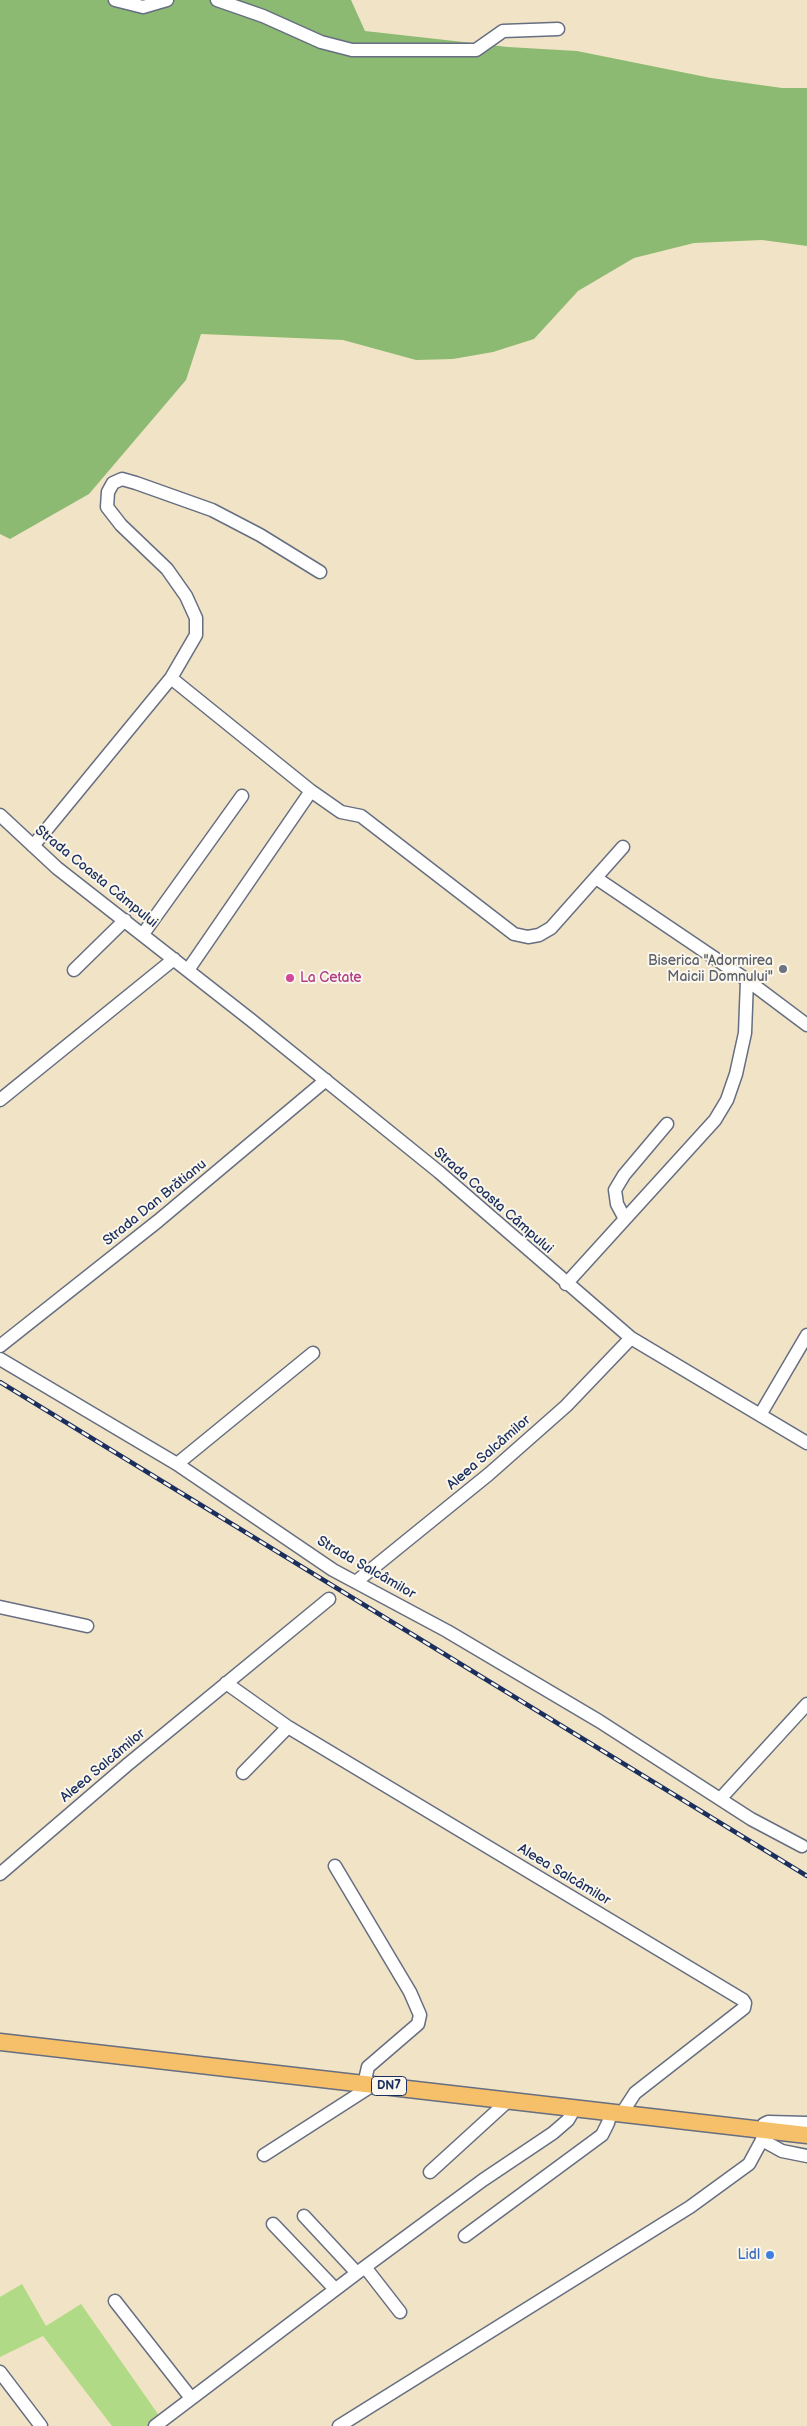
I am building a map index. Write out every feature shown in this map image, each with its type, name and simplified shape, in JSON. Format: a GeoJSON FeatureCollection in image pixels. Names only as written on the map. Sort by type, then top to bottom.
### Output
{"type":"FeatureCollection","features":[{"type":"Feature","properties":{"kind":"main road","name":"DN7"},"geometry":{"type":"LineString","coordinates":[[0,2042],[617,2112],[762,2135],[807,2135]]}},
{"type":"Feature","properties":{"kind":"street"},"geometry":{"type":"LineString","coordinates":[[115,0],[143,7],[167,0]]}},
{"type":"Feature","properties":{"kind":"street"},"geometry":{"type":"LineString","coordinates":[[217,0],[263,16],[321,42],[352,50],[476,50],[503,31],[558,28]]}},
{"type":"Feature","properties":{"kind":"street"},"geometry":{"type":"LineString","coordinates":[[33,846],[171,678],[186,656],[196,635],[196,618],[186,596],[167,569],[121,525],[107,507],[108,492],[113,482],[122,479],[136,482],[212,510],[260,535],[320,572]]}},
{"type":"Feature","properties":{"kind":"street"},"geometry":{"type":"LineString","coordinates":[[171,678],[311,791],[341,812],[361,816],[514,934],[528,937],[539,935],[551,928],[623,847]]}},
{"type":"Feature","properties":{"kind":"street"},"geometry":{"type":"LineString","coordinates":[[188,970],[311,791]]}},
{"type":"Feature","properties":{"kind":"street"},"geometry":{"type":"LineString","coordinates":[[143,934],[242,796]]}},
{"type":"Feature","properties":{"kind":"street","name":"Strada Coasta Câmpului"},"geometry":{"type":"LineString","coordinates":[[0,815],[57,868],[143,934],[439,1172],[566,1284],[631,1338],[807,1443]]}},
{"type":"Feature","properties":{"kind":"street"},"geometry":{"type":"LineString","coordinates":[[596,878],[747,980],[807,1025]]}},
{"type":"Feature","properties":{"kind":"street"},"geometry":{"type":"LineString","coordinates":[[74,970],[124,920]]}},
{"type":"Feature","properties":{"kind":"street"},"geometry":{"type":"LineString","coordinates":[[0,1100],[174,959]]}},
{"type":"Feature","properties":{"kind":"street"},"geometry":{"type":"LineString","coordinates":[[566,1284],[715,1120],[727,1100],[736,1074],[745,1033],[747,980]]}},
{"type":"Feature","properties":{"kind":"street","name":"Strada Dan Brătianu"},"geometry":{"type":"LineString","coordinates":[[0,1346],[158,1221],[326,1080]]}},
{"type":"Feature","properties":{"kind":"street"},"geometry":{"type":"LineString","coordinates":[[625,1219],[617,1204],[616,1190],[624,1175],[666,1124]]}},
{"type":"Feature","properties":{"kind":"street"},"geometry":{"type":"LineString","coordinates":[[760,1415],[807,1335]]}},
{"type":"Feature","properties":{"kind":"street","name":"Aleea Salcâmilor"},"geometry":{"type":"LineString","coordinates":[[357,1581],[489,1474],[559,1412],[631,1338]]}},
{"type":"Feature","properties":{"kind":"street"},"geometry":{"type":"LineString","coordinates":[[177,1464],[313,1353]]}},
{"type":"Feature","properties":{"kind":"street","name":"Strada Salcâmilor"},"geometry":{"type":"LineString","coordinates":[[0,1360],[177,1464],[333,1570],[357,1581],[448,1631],[599,1721],[751,1818],[805,1846]]}},
{"type":"Feature","properties":{"kind":"street","name":"Aleea Salcâmilor"},"geometry":{"type":"LineString","coordinates":[[0,1874],[226,1683],[329,1599]]}},
{"type":"Feature","properties":{"kind":"street"},"geometry":{"type":"LineString","coordinates":[[0,1607],[87,1626]]}},
{"type":"Feature","properties":{"kind":"street","name":"Aleea Salcâmilor"},"geometry":{"type":"LineString","coordinates":[[226,1683],[288,1727],[743,2000],[745,2003],[744,2008],[635,2093],[617,2112]]}},
{"type":"Feature","properties":{"kind":"street"},"geometry":{"type":"LineString","coordinates":[[721,1798],[807,1704]]}},
{"type":"Feature","properties":{"kind":"street"},"geometry":{"type":"LineString","coordinates":[[243,1773],[288,1727]]}},
{"type":"Feature","properties":{"kind":"street"},"geometry":{"type":"LineString","coordinates":[[264,2156],[369,2084],[368,2067],[418,2024],[420,2015],[410,1992],[335,1866]]}},
{"type":"Feature","properties":{"kind":"street"},"geometry":{"type":"LineString","coordinates":[[430,2172],[509,2100]]}},
{"type":"Feature","properties":{"kind":"street"},"geometry":{"type":"LineString","coordinates":[[155,2426],[335,2289],[483,2180],[553,2133],[568,2120],[575,2108]]}},
{"type":"Feature","properties":{"kind":"street"},"geometry":{"type":"LineString","coordinates":[[465,2236],[602,2135],[617,2112]]}},
{"type":"Feature","properties":{"kind":"street"},"geometry":{"type":"LineString","coordinates":[[339,2426],[690,2206],[749,2164],[768,2122],[807,2123]]}},
{"type":"Feature","properties":{"kind":"street"},"geometry":{"type":"LineString","coordinates":[[762,2135],[782,2152],[807,2156]]}},
{"type":"Feature","properties":{"kind":"street"},"geometry":{"type":"LineString","coordinates":[[304,2216],[361,2270],[400,2312]]}},
{"type":"Feature","properties":{"kind":"street"},"geometry":{"type":"LineString","coordinates":[[273,2224],[335,2289]]}},
{"type":"Feature","properties":{"kind":"street"},"geometry":{"type":"LineString","coordinates":[[115,2301],[191,2398]]}},
{"type":"Feature","properties":{"kind":"street"},"geometry":{"type":"LineString","coordinates":[[0,2372],[41,2426]]}},
{"type":"Feature","properties":{"kind":"green space"},"geometry":{"type":"Polygon","coordinates":[[[0,0],[351,0],[365,31],[508,47],[577,51],[711,78],[782,88],[807,88],[807,246],[762,240],[694,243],[634,258],[578,291],[534,339],[493,352],[453,359],[416,360],[343,340],[201,334],[186,380],[89,494],[10,539],[0,534],[0,0]]]}},
{"type":"Feature","properties":{"kind":"green space"},"geometry":{"type":"Polygon","coordinates":[[[22,2284],[46,2326],[81,2304],[160,2417],[149,2426],[112,2426],[43,2336],[0,2357],[0,2297],[22,2284]]]}},
{"type":"Feature","properties":{"kind":"railway"},"geometry":{"type":"LineString","coordinates":[[0,1382],[807,1876]]}},
{"type":"Feature","properties":{"kind":"place","name":"Biserica \"Adormirea Maicii Domnului\""},"geometry":{"type":"Point","coordinates":[783,969]}},
{"type":"Feature","properties":{"kind":"place","name":"La Cetate"},"geometry":{"type":"Point","coordinates":[290,978]}},
{"type":"Feature","properties":{"kind":"place","name":"Lidl"},"geometry":{"type":"Point","coordinates":[770,2255]}}]}
